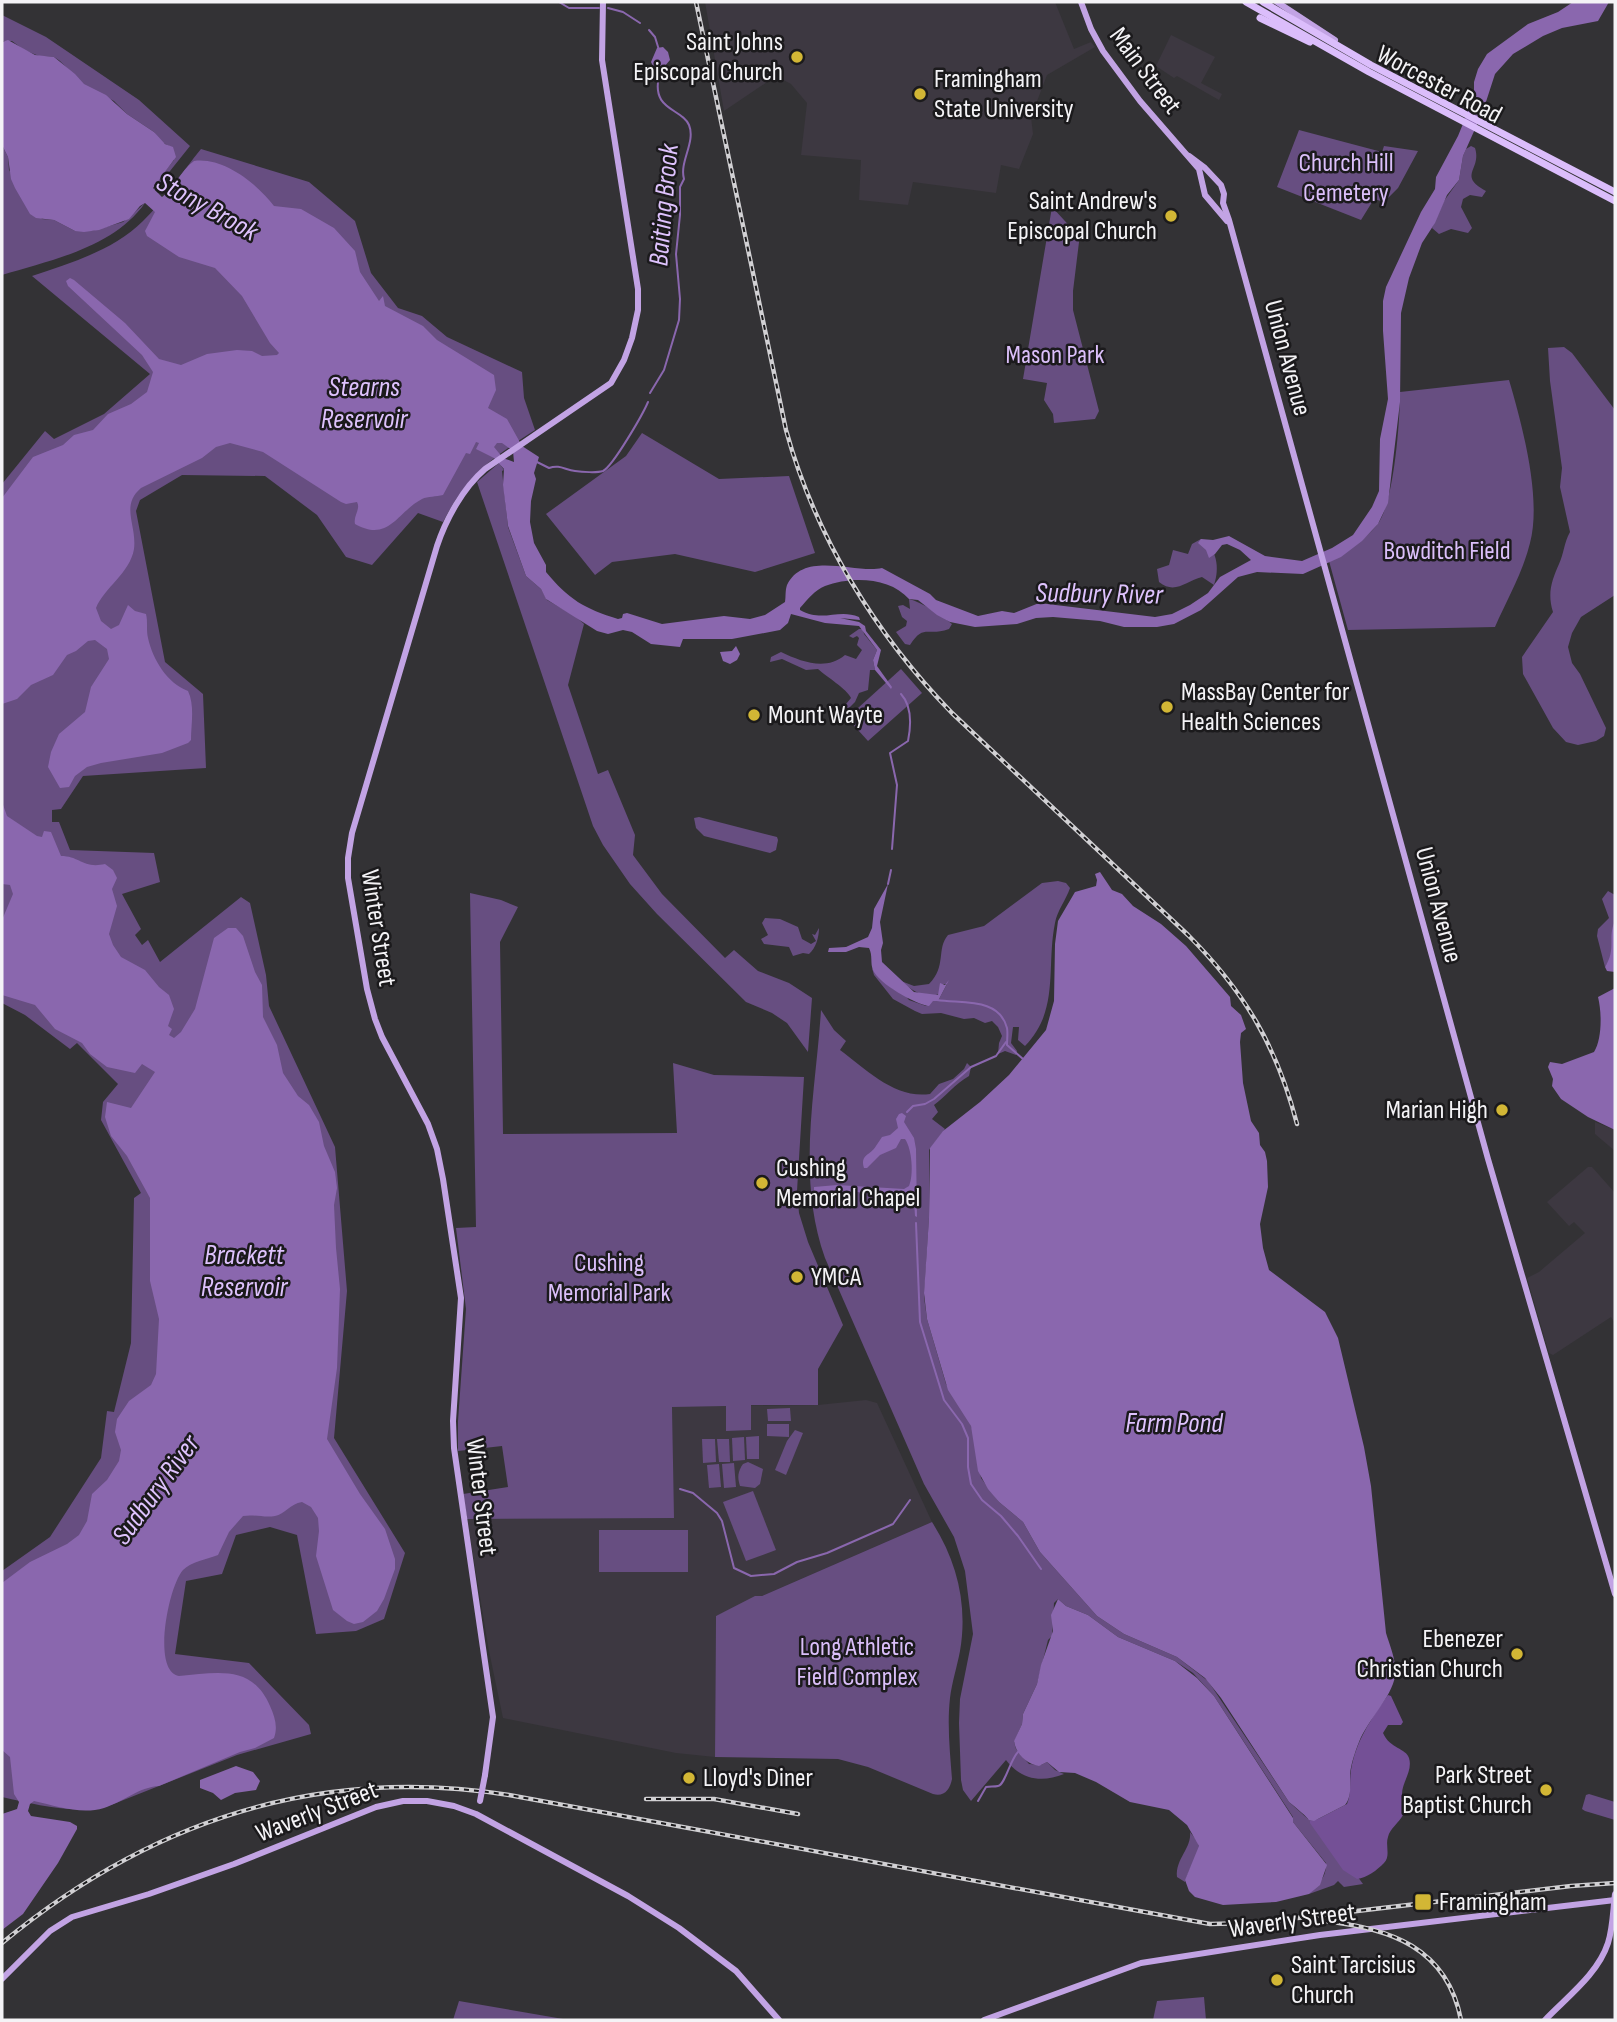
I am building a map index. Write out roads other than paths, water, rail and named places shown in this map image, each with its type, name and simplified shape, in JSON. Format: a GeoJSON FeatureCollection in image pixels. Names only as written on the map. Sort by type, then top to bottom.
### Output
{"type":"FeatureCollection","features":[{"type":"Feature","properties":{"kind":"highway","name":"Worcester Road"},"geometry":{"type":"LineString","coordinates":[[1246,2],[1340,55],[1615,192]]}},
{"type":"Feature","properties":{"kind":"highway","name":"Worcester Road"},"geometry":{"type":"LineString","coordinates":[[1263,2],[1457,115]]}},
{"type":"Feature","properties":{"kind":"highway"},"geometry":{"type":"LineString","coordinates":[[1260,18],[1340,55]]}},
{"type":"Feature","properties":{"kind":"highway","name":"Worcester Road"},"geometry":{"type":"LineString","coordinates":[[1485,129],[1615,201]]}},
{"type":"Feature","properties":{"kind":"main road","name":"Winter Street"},"geometry":{"type":"LineString","coordinates":[[476,1814],[485,1775],[493,1717],[458,1493],[454,1448],[453,1421],[461,1308],[458,1265],[434,1140],[425,1116],[382,1037],[369,1000],[347,865],[352,833],[440,537],[471,484],[491,464],[611,383],[624,360],[636,323],[638,281],[602,60],[603,2]]}},
{"type":"Feature","properties":{"kind":"main road","name":"Main Street"},"geometry":{"type":"LineString","coordinates":[[1081,2],[1091,29],[1108,59],[1150,114],[1199,169],[1203,191],[1213,203]]}},
{"type":"Feature","properties":{"kind":"main road","name":"Worcester Road"},"geometry":{"type":"LineString","coordinates":[[1277,2],[1371,65]]}},
{"type":"Feature","properties":{"kind":"main road","name":"Main Street"},"geometry":{"type":"LineString","coordinates":[[1189,156],[1213,177]]}},
{"type":"Feature","properties":{"kind":"main road"},"geometry":{"type":"LineString","coordinates":[[1202,180],[1213,177]]}},
{"type":"Feature","properties":{"kind":"main road","name":"Union Avenue"},"geometry":{"type":"LineString","coordinates":[[1213,177],[1223,189],[1223,198],[1488,1159],[1615,1594]]}},
{"type":"Feature","properties":{"kind":"main road"},"geometry":{"type":"LineString","coordinates":[[1213,203],[1219,204],[1223,198]]}},
{"type":"Feature","properties":{"kind":"main road","name":"Union Avenue"},"geometry":{"type":"LineString","coordinates":[[1213,203],[1230,223]]}},
{"type":"Feature","properties":{"kind":"main road","name":"Waverly Street"},"geometry":{"type":"LineString","coordinates":[[2,1979],[50,1931],[72,1917],[222,1869],[376,1807],[403,1801],[427,1801],[476,1814],[645,1906],[736,1971],[779,2020]]}},
{"type":"Feature","properties":{"kind":"main road"},"geometry":{"type":"LineString","coordinates":[[1545,2020],[1592,1971],[1602,1956],[1610,1937],[1615,1898]]}},
{"type":"Feature","properties":{"kind":"main road","name":"Waverly Street"},"geometry":{"type":"LineString","coordinates":[[984,2020],[1141,1963],[1320,1935],[1615,1898]]}},
{"type":"Feature","properties":{"kind":"water","name":"Stearns Reservoir"},"geometry":{"type":"Polygon","coordinates":[[[1573,2],[1609,2],[1598,21],[1562,28],[1543,36],[1513,54],[1495,74],[1483,111],[1463,156],[1459,180],[1447,195],[1435,223],[1422,243],[1409,278],[1401,313],[1400,402],[1388,503],[1378,524],[1362,541],[1341,557],[1303,574],[1257,572],[1238,577],[1201,610],[1174,624],[1157,627],[1124,627],[1100,621],[1053,617],[1036,618],[1017,624],[975,627],[950,622],[892,586],[870,580],[835,583],[818,590],[800,610],[823,616],[844,614],[859,617],[860,620],[840,618],[865,626],[881,650],[877,666],[891,689],[875,670],[873,660],[877,650],[859,626],[825,623],[791,614],[788,623],[780,630],[732,639],[683,639],[680,647],[651,644],[632,632],[623,630],[608,634],[597,631],[546,599],[541,589],[526,576],[508,526],[503,485],[504,469],[494,458],[476,449],[479,443],[476,442],[470,454],[466,453],[443,495],[422,499],[392,524],[376,530],[355,524],[357,502],[341,502],[263,452],[230,443],[216,447],[202,458],[141,488],[135,495],[130,509],[134,540],[132,558],[96,608],[101,621],[111,629],[119,625],[128,605],[135,611],[146,614],[148,638],[157,662],[167,677],[188,691],[192,709],[191,740],[162,753],[87,767],[75,776],[69,787],[60,788],[48,767],[51,752],[59,734],[85,712],[91,687],[109,659],[107,649],[95,640],[88,641],[67,655],[53,675],[31,685],[17,699],[2,704],[2,498],[33,457],[63,445],[74,435],[93,430],[108,414],[131,404],[147,392],[153,372],[142,355],[68,286],[66,281],[70,278],[74,280],[125,323],[159,359],[181,365],[207,354],[237,350],[252,351],[262,356],[279,353],[270,343],[242,296],[215,268],[179,257],[147,236],[145,231],[155,212],[145,203],[129,219],[99,230],[84,232],[30,214],[11,179],[8,157],[2,145],[2,42],[8,40],[35,55],[54,57],[84,84],[106,95],[127,114],[154,132],[165,144],[173,147],[176,157],[153,188],[162,197],[194,161],[217,163],[228,168],[259,189],[274,206],[301,209],[334,228],[355,251],[360,272],[379,301],[383,296],[385,306],[423,326],[437,340],[494,375],[496,390],[488,408],[507,419],[522,446],[539,457],[531,501],[530,522],[534,543],[546,565],[546,572],[570,596],[587,607],[618,619],[627,613],[662,624],[724,616],[750,619],[765,615],[785,602],[787,585],[795,574],[805,568],[831,566],[882,568],[930,594],[936,600],[978,616],[1002,611],[1014,613],[1039,603],[1155,617],[1172,614],[1190,605],[1208,593],[1220,577],[1251,560],[1240,550],[1227,544],[1222,545],[1209,558],[1206,550],[1198,543],[1201,539],[1213,540],[1229,536],[1265,556],[1302,561],[1353,535],[1372,507],[1379,491],[1380,439],[1388,399],[1383,331],[1386,287],[1421,212],[1435,189],[1436,177],[1458,136],[1474,97],[1474,82],[1478,69],[1487,54],[1528,24],[1558,12],[1573,2]],[[497,443],[494,447],[503,458],[514,462],[513,451],[502,443],[497,443]]]}},
{"type":"Feature","properties":{"kind":"water"},"geometry":{"type":"Polygon","coordinates":[[[663,47],[670,60],[664,67],[663,74],[658,76],[651,62],[657,48],[663,47]]]}},
{"type":"Feature","properties":{"kind":"water"},"geometry":{"type":"Polygon","coordinates":[[[736,646],[740,654],[737,660],[730,664],[723,661],[720,652],[732,651],[736,646]]]}},
{"type":"Feature","properties":{"kind":"water","name":"Brackett Reservoir"},"geometry":{"type":"Polygon","coordinates":[[[2,802],[7,816],[37,836],[42,837],[44,831],[51,832],[61,856],[86,864],[105,864],[113,870],[117,878],[112,889],[117,906],[109,934],[121,957],[145,970],[169,995],[174,1009],[168,1026],[172,1029],[169,1035],[174,1038],[181,1032],[195,1009],[214,938],[228,928],[236,928],[243,936],[262,985],[263,1017],[277,1045],[283,1073],[319,1122],[324,1146],[335,1172],[337,1188],[334,1205],[340,1289],[337,1368],[327,1439],[385,1529],[395,1559],[395,1569],[377,1611],[363,1622],[354,1624],[347,1621],[333,1610],[316,1556],[318,1518],[311,1507],[302,1502],[275,1516],[243,1516],[229,1532],[218,1555],[186,1567],[173,1592],[165,1627],[166,1659],[171,1671],[179,1676],[232,1674],[254,1683],[273,1714],[276,1726],[274,1738],[104,1808],[78,1810],[34,1801],[28,1811],[31,1816],[70,1822],[77,1826],[77,1829],[58,1863],[23,1914],[2,1930],[2,1814],[17,1809],[19,1802],[14,1794],[10,1757],[2,1750],[2,1583],[30,1562],[79,1535],[87,1521],[92,1494],[107,1480],[119,1461],[121,1450],[115,1432],[117,1419],[129,1401],[151,1385],[156,1374],[159,1319],[150,1281],[150,1198],[127,1156],[111,1136],[105,1117],[107,1102],[131,1108],[155,1072],[142,1064],[135,1073],[107,1067],[90,1054],[82,1043],[55,1029],[35,1005],[2,995],[2,920],[13,894],[10,885],[2,884],[2,802]]]}},
{"type":"Feature","properties":{"kind":"water","name":"Farm Pond"},"geometry":{"type":"Polygon","coordinates":[[[1100,872],[1112,890],[1122,894],[1133,906],[1161,924],[1186,946],[1230,997],[1231,1006],[1241,1015],[1246,1029],[1241,1033],[1240,1042],[1243,1083],[1251,1121],[1259,1133],[1260,1145],[1267,1161],[1268,1187],[1260,1224],[1269,1270],[1325,1312],[1338,1338],[1364,1447],[1371,1486],[1386,1633],[1394,1660],[1395,1676],[1353,1758],[1347,1802],[1314,1821],[1309,1820],[1289,1802],[1205,1678],[1177,1657],[1124,1634],[1097,1616],[1040,1552],[1023,1522],[988,1489],[978,1471],[971,1426],[948,1390],[927,1319],[924,1293],[930,1148],[943,1131],[1009,1075],[1046,1030],[1054,1001],[1058,921],[1075,892],[1096,886],[1095,874],[1100,872]]]}},
{"type":"Feature","properties":{"kind":"water"},"geometry":{"type":"Polygon","coordinates":[[[888,884],[880,922],[882,962],[914,992],[938,995],[940,983],[945,985],[949,980],[938,1001],[933,1001],[929,1006],[907,997],[882,981],[873,970],[869,948],[828,952],[829,948],[846,947],[868,937],[874,909],[888,884]]]}},
{"type":"Feature","properties":{"kind":"water"},"geometry":{"type":"Polygon","coordinates":[[[1615,921],[1615,972],[1607,971],[1605,967],[1609,960],[1615,921]]]}},
{"type":"Feature","properties":{"kind":"water"},"geometry":{"type":"Polygon","coordinates":[[[1615,988],[1615,1130],[1588,1117],[1561,1099],[1552,1086],[1553,1079],[1548,1067],[1550,1062],[1562,1064],[1594,1052],[1599,1040],[1598,997],[1615,988]]]}},
{"type":"Feature","properties":{"kind":"water"},"geometry":{"type":"Polygon","coordinates":[[[902,1113],[906,1116],[904,1122],[914,1138],[916,1149],[917,1217],[914,1201],[908,1197],[837,1190],[814,1192],[814,1187],[837,1185],[904,1189],[909,1186],[912,1162],[905,1139],[901,1139],[896,1148],[880,1155],[867,1168],[864,1168],[863,1163],[864,1158],[882,1137],[890,1135],[898,1128],[896,1119],[902,1113]]]}},
{"type":"Feature","properties":{"kind":"water"},"geometry":{"type":"Polygon","coordinates":[[[1058,1599],[1066,1606],[1088,1615],[1118,1637],[1175,1661],[1214,1696],[1293,1818],[1293,1822],[1327,1865],[1320,1885],[1309,1894],[1276,1902],[1223,1905],[1195,1897],[1189,1891],[1185,1880],[1199,1846],[1187,1825],[1169,1810],[1130,1802],[1075,1773],[1059,1772],[1047,1762],[1034,1765],[1022,1758],[1014,1741],[1037,1684],[1053,1631],[1051,1615],[1058,1599]]]}},
{"type":"Feature","properties":{"kind":"water"},"geometry":{"type":"Polygon","coordinates":[[[236,1766],[253,1772],[260,1781],[256,1790],[235,1793],[221,1800],[213,1793],[200,1788],[200,1780],[236,1766]]]}},
{"type":"Feature","properties":{"kind":"waterway","name":"Baiting Brook"},"geometry":{"type":"LineString","coordinates":[[559,2],[569,8],[599,8]]}},
{"type":"Feature","properties":{"kind":"waterway","name":"Baiting Brook"},"geometry":{"type":"LineString","coordinates":[[608,8],[623,12],[640,23]]}},
{"type":"Feature","properties":{"kind":"waterway","name":"Baiting Brook"},"geometry":{"type":"LineString","coordinates":[[649,30],[655,37],[659,50]]}},
{"type":"Feature","properties":{"kind":"waterway","name":"Baiting Brook"},"geometry":{"type":"LineString","coordinates":[[650,393],[664,370],[679,320],[676,254],[680,187],[684,179],[691,132],[685,119],[668,107],[659,96],[659,76]]}},
{"type":"Feature","properties":{"kind":"waterway","name":"Baiting Brook"},"geometry":{"type":"LineString","coordinates":[[537,462],[549,468],[603,471],[620,450],[648,402]]}},
{"type":"Feature","properties":{"kind":"waterway"},"geometry":{"type":"LineString","coordinates":[[892,849],[897,785],[890,753],[908,741],[910,729],[909,710],[901,694]]}},
{"type":"Feature","properties":{"kind":"waterway"},"geometry":{"type":"LineString","coordinates":[[888,884],[891,870]]}},
{"type":"Feature","properties":{"kind":"waterway"},"geometry":{"type":"LineString","coordinates":[[937,1000],[978,1004],[996,1011],[1007,1028],[1007,1045],[1023,1059]]}},
{"type":"Feature","properties":{"kind":"waterway"},"geometry":{"type":"LineString","coordinates":[[907,1112],[913,1106],[934,1099],[971,1067],[996,1056],[1006,1042]]}},
{"type":"Feature","properties":{"kind":"waterway"},"geometry":{"type":"LineString","coordinates":[[916,1223],[920,1322],[944,1400],[962,1424],[968,1438],[971,1484],[982,1500],[1001,1516],[1018,1536],[1041,1569]]}},
{"type":"Feature","properties":{"kind":"waterway"},"geometry":{"type":"LineString","coordinates":[[680,1489],[693,1493],[717,1513],[722,1521],[734,1568],[751,1576],[774,1574],[797,1562],[827,1553],[893,1524],[910,1500]]}},
{"type":"Feature","properties":{"kind":"waterway"},"geometry":{"type":"LineString","coordinates":[[978,1801],[986,1787],[1001,1785],[1018,1752]]}},
{"type":"Feature","properties":{"kind":"railway"},"geometry":{"type":"LineString","coordinates":[[696,2],[786,430],[813,508],[831,546],[874,617],[924,683],[952,713],[1188,935],[1226,978],[1269,1045],[1297,1124]]}},
{"type":"Feature","properties":{"kind":"railway"},"geometry":{"type":"LineString","coordinates":[[2,1943],[58,1900],[117,1864],[177,1835],[239,1812],[304,1796],[370,1788],[438,1788],[509,1795],[1210,1924],[1254,1923],[1615,1883]]}},
{"type":"Feature","properties":{"kind":"railway"},"geometry":{"type":"LineString","coordinates":[[646,1799],[714,1799],[798,1814]]}},
{"type":"Feature","properties":{"kind":"railway"},"geometry":{"type":"LineString","coordinates":[[1324,1921],[1371,1929],[1392,1936],[1429,1958],[1454,1995],[1461,2020]]}},
{"type":"Feature","properties":{"kind":"place","name":"Saint Johns Episcopal Church"},"geometry":{"type":"Point","coordinates":[797,57]}},
{"type":"Feature","properties":{"kind":"place","name":"Framingham State University"},"geometry":{"type":"Point","coordinates":[920,94]}},
{"type":"Feature","properties":{"kind":"place","name":"Saint Andrew's Episcopal Church"},"geometry":{"type":"Point","coordinates":[1171,216]}},
{"type":"Feature","properties":{"kind":"place","name":"MassBay Center for Health Sciences"},"geometry":{"type":"Point","coordinates":[1167,707]}},
{"type":"Feature","properties":{"kind":"place","name":"Mount Wayte"},"geometry":{"type":"Point","coordinates":[754,715]}},
{"type":"Feature","properties":{"kind":"place","name":"Marian High"},"geometry":{"type":"Point","coordinates":[1502,1110]}},
{"type":"Feature","properties":{"kind":"place","name":"Cushing Memorial Chapel"},"geometry":{"type":"Point","coordinates":[762,1183]}},
{"type":"Feature","properties":{"kind":"place","name":"YMCA"},"geometry":{"type":"Point","coordinates":[797,1277]}},
{"type":"Feature","properties":{"kind":"place","name":"Ebenezer Christian Church"},"geometry":{"type":"Point","coordinates":[1517,1654]}},
{"type":"Feature","properties":{"kind":"place","name":"Lloyd's Diner"},"geometry":{"type":"Point","coordinates":[689,1778]}},
{"type":"Feature","properties":{"kind":"place","name":"Park Street Baptist Church"},"geometry":{"type":"Point","coordinates":[1546,1790]}},
{"type":"Feature","properties":{"kind":"place","name":"Framingham"},"geometry":{"type":"Point","coordinates":[1423,1902]}},
{"type":"Feature","properties":{"kind":"place","name":"Saint Tarcisius Church"},"geometry":{"type":"Point","coordinates":[1277,1980]}},
{"type":"Feature","properties":{"kind":"park label","name":"Church Hill Cemetery"},"geometry":{"type":"Point","coordinates":[1346,178]}},
{"type":"Feature","properties":{"kind":"park label","name":"Mason Park"},"geometry":{"type":"Point","coordinates":[1055,355]}},
{"type":"Feature","properties":{"kind":"park label","name":"Bowditch Field"},"geometry":{"type":"Point","coordinates":[1447,551]}},
{"type":"Feature","properties":{"kind":"park label","name":"Cushing Memorial Park"},"geometry":{"type":"Point","coordinates":[609,1278]}},
{"type":"Feature","properties":{"kind":"park label","name":"Long Athletic Field Complex"},"geometry":{"type":"Point","coordinates":[857,1662]}},
{"type":"Feature","properties":{"kind":"water label","name":"Stony Brook"},"geometry":{"type":"Point","coordinates":[207,207]}},
{"type":"Feature","properties":{"kind":"water label","name":"Sudbury River"},"geometry":{"type":"Point","coordinates":[1099,594]}},
{"type":"Feature","properties":{"kind":"water label","name":"Sudbury River"},"geometry":{"type":"Point","coordinates":[156,1490]}}]}
